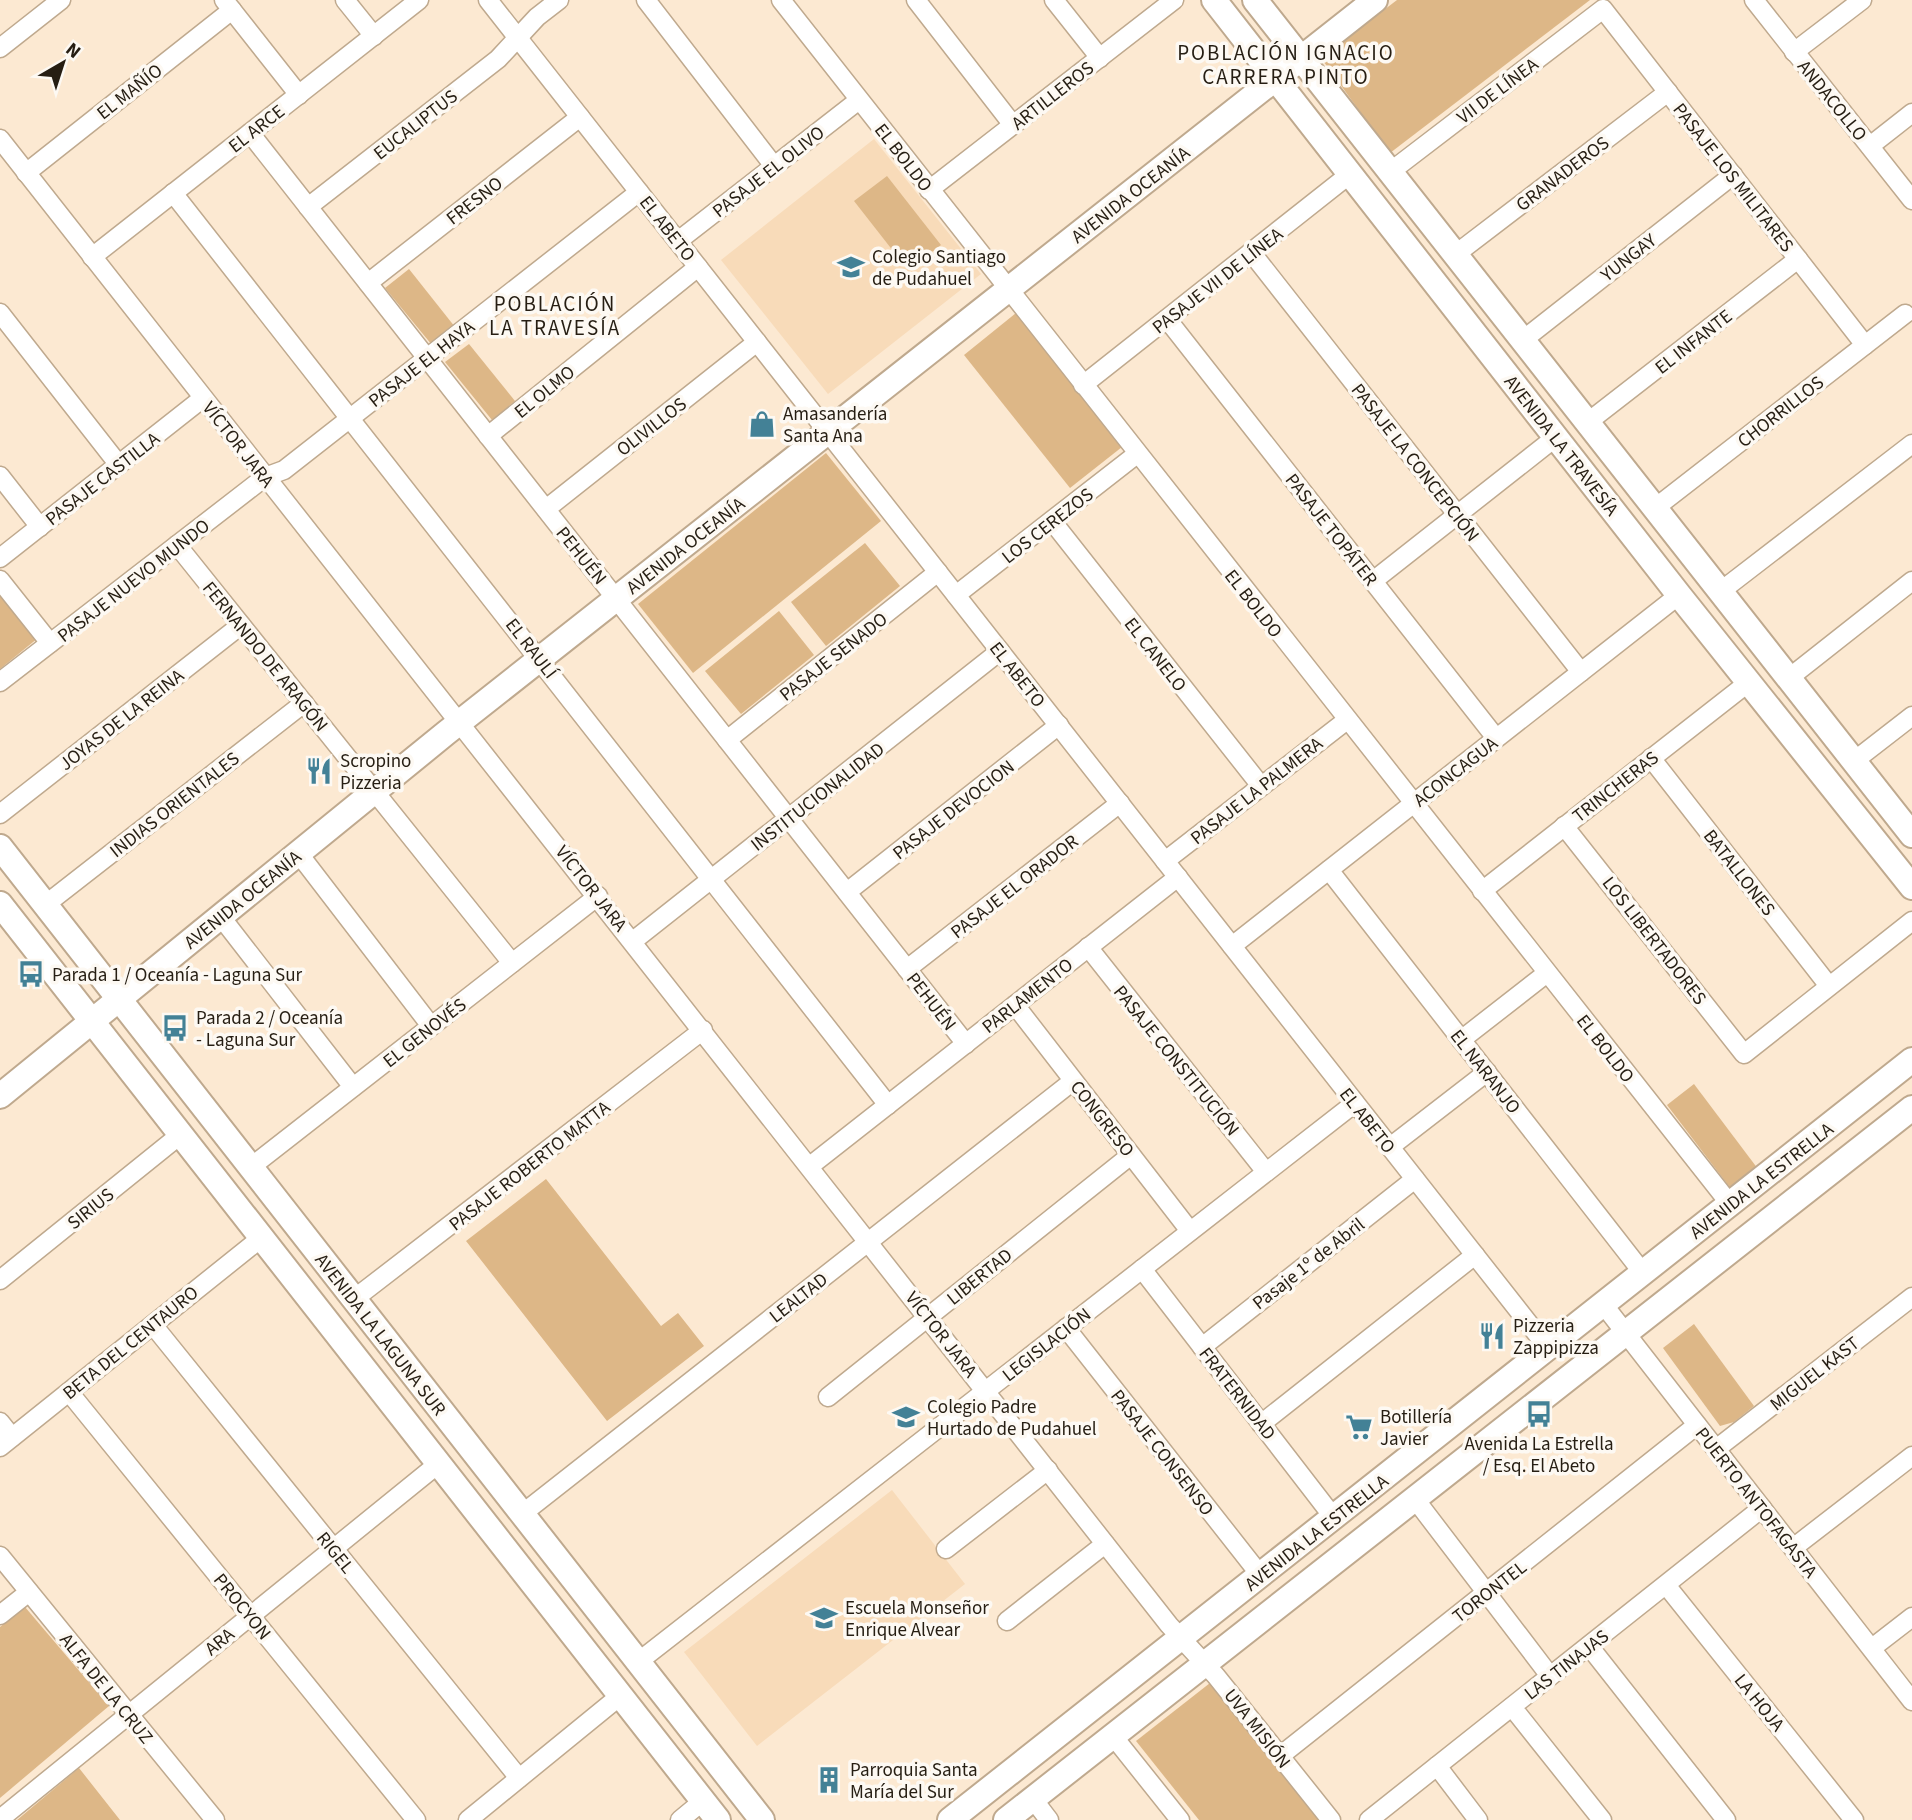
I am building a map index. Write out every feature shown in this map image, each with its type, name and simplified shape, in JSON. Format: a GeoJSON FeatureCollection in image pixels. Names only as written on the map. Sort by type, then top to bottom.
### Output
{"type":"FeatureCollection","features":[{"type":"Feature","properties":{"kind":"street"},"geometry":{"type":"LineString","coordinates":[[0,48],[41,6],[61,0]]}},
{"type":"Feature","properties":{"kind":"street"},"geometry":{"type":"LineString","coordinates":[[345,0],[374,36]]}},
{"type":"Feature","properties":{"kind":"street","name":"EL ARCE"},"geometry":{"type":"LineString","coordinates":[[92,257],[419,0]]}},
{"type":"Feature","properties":{"kind":"street","name":"EL ABETO"},"geometry":{"type":"LineString","coordinates":[[488,0],[1548,1348]]}},
{"type":"Feature","properties":{"kind":"street","name":"EUCALIPTUS"},"geometry":{"type":"LineString","coordinates":[[308,207],[498,59],[517,37],[559,0]]}},
{"type":"Feature","properties":{"kind":"street"},"geometry":{"type":"LineString","coordinates":[[646,0],[774,166]]}},
{"type":"Feature","properties":{"kind":"street","name":"EL BOLDO"},"geometry":{"type":"LineString","coordinates":[[781,0],[1730,1204]]}},
{"type":"Feature","properties":{"kind":"street"},"geometry":{"type":"LineString","coordinates":[[916,0],[1013,125]]}},
{"type":"Feature","properties":{"kind":"street"},"geometry":{"type":"LineString","coordinates":[[1054,0],[1100,58]]}},
{"type":"Feature","properties":{"kind":"street","name":"ARTILLEROS"},"geometry":{"type":"LineString","coordinates":[[929,190],[1174,0]]}},
{"type":"Feature","properties":{"kind":"street","name":"AVENIDA LA TRAVESÍA"},"geometry":{"type":"LineString","coordinates":[[1214,0],[1679,595],[1912,887]]}},
{"type":"Feature","properties":{"kind":"street","name":"AVENIDA LA TRAVESÍA"},"geometry":{"type":"LineString","coordinates":[[1255,0],[1912,835]]}},
{"type":"Feature","properties":{"kind":"street","name":"AVENIDA OCEANÍA"},"geometry":{"type":"LineString","coordinates":[[0,1096],[540,659],[1375,0]]}},
{"type":"Feature","properties":{"kind":"street","name":"ANDACOLLO"},"geometry":{"type":"LineString","coordinates":[[1754,0],[1912,200]]}},
{"type":"Feature","properties":{"kind":"street"},"geometry":{"type":"LineString","coordinates":[[1794,52],[1863,0]]}},
{"type":"Feature","properties":{"kind":"street"},"geometry":{"type":"LineString","coordinates":[[228,5],[299,94]]}},
{"type":"Feature","properties":{"kind":"street","name":"EL MAÑÍO"},"geometry":{"type":"LineString","coordinates":[[26,173],[228,5]]}},
{"type":"Feature","properties":{"kind":"street","name":"PASAJE LOS MILITARES"},"geometry":{"type":"LineString","coordinates":[[1603,9],[1865,345]]}},
{"type":"Feature","properties":{"kind":"street","name":"VII DE LÍNEA"},"geometry":{"type":"LineString","coordinates":[[1390,172],[1603,9]]}},
{"type":"Feature","properties":{"kind":"street","name":"GRANADEROS"},"geometry":{"type":"LineString","coordinates":[[1456,254],[1668,92]]}},
{"type":"Feature","properties":{"kind":"street","name":"PASAJE EL OLIVO"},"geometry":{"type":"LineString","coordinates":[[678,241],[859,100]]}},
{"type":"Feature","properties":{"kind":"street"},"geometry":{"type":"LineString","coordinates":[[1870,146],[1912,113]]}},
{"type":"Feature","properties":{"kind":"street","name":"FRESNO"},"geometry":{"type":"LineString","coordinates":[[368,283],[580,117]]}},
{"type":"Feature","properties":{"kind":"street","name":"PEHUÉN"},"geometry":{"type":"LineString","coordinates":[[250,133],[966,1044]]}},
{"type":"Feature","properties":{"kind":"street","name":"VÍCTOR JARA"},"geometry":{"type":"LineString","coordinates":[[0,139],[1181,1640]]}},
{"type":"Feature","properties":{"kind":"street","name":"PASAJE VII DE LÍNEA"},"geometry":{"type":"LineString","coordinates":[[1083,385],[1350,174]]}},
{"type":"Feature","properties":{"kind":"street","name":"YUNGAY"},"geometry":{"type":"LineString","coordinates":[[1523,340],[1733,175]]}},
{"type":"Feature","properties":{"kind":"street","name":"PASAJE EL HAYA"},"geometry":{"type":"LineString","coordinates":[[265,477],[284,470],[639,192]]}},
{"type":"Feature","properties":{"kind":"street","name":"EL RAULÍ"},"geometry":{"type":"LineString","coordinates":[[173,193],[888,1105]]}},
{"type":"Feature","properties":{"kind":"street","name":"PASAJE LA CONCEPCIÓN"},"geometry":{"type":"LineString","coordinates":[[1251,252],[1581,672]]}},
{"type":"Feature","properties":{"kind":"street","name":"EL INFANTE"},"geometry":{"type":"LineString","coordinates":[[1588,422],[1798,259]]}},
{"type":"Feature","properties":{"kind":"street","name":"EL OLMO"},"geometry":{"type":"LineString","coordinates":[[488,436],[698,267]]}},
{"type":"Feature","properties":{"kind":"street"},"geometry":{"type":"LineString","coordinates":[[0,313],[118,465]]}},
{"type":"Feature","properties":{"kind":"street","name":"CHORRILLOS"},"geometry":{"type":"LineString","coordinates":[[1656,508],[1905,314]]}},
{"type":"Feature","properties":{"kind":"street","name":"PASAJE TOPÁTER"},"geometry":{"type":"LineString","coordinates":[[1167,319],[1496,738]]}},
{"type":"Feature","properties":{"kind":"street","name":"OLIVILLOS"},"geometry":{"type":"LineString","coordinates":[[545,509],[757,342]]}},
{"type":"Feature","properties":{"kind":"street","name":"PASAJE CASTILLA"},"geometry":{"type":"LineString","coordinates":[[0,558],[203,398]]}},
{"type":"Feature","properties":{"kind":"street"},"geometry":{"type":"LineString","coordinates":[[1373,581],[1556,437]]}},
{"type":"Feature","properties":{"kind":"street"},"geometry":{"type":"LineString","coordinates":[[1721,591],[1912,444]]}},
{"type":"Feature","properties":{"kind":"street","name":"LOS CEREZOS"},"geometry":{"type":"LineString","coordinates":[[956,596],[1137,454]]}},
{"type":"Feature","properties":{"kind":"street"},"geometry":{"type":"LineString","coordinates":[[0,476],[40,527]]}},
{"type":"Feature","properties":{"kind":"street","name":"PASAJE NUEVO MUNDO"},"geometry":{"type":"LineString","coordinates":[[0,682],[265,477]]}},
{"type":"Feature","properties":{"kind":"street","name":"EL CANELO"},"geometry":{"type":"LineString","coordinates":[[1052,521],[1261,786]]}},
{"type":"Feature","properties":{"kind":"street","name":"FERNANDO DE ARAGÓN"},"geometry":{"type":"LineString","coordinates":[[177,545],[512,963]]}},
{"type":"Feature","properties":{"kind":"street","name":"PASAJE SENADO"},"geometry":{"type":"LineString","coordinates":[[727,740],[938,572]]}},
{"type":"Feature","properties":{"kind":"street"},"geometry":{"type":"LineString","coordinates":[[0,580],[50,643]]}},
{"type":"Feature","properties":{"kind":"street"},"geometry":{"type":"LineString","coordinates":[[1789,678],[1912,581]]}},
{"type":"Feature","properties":{"kind":"street","name":"ACONCAGUA"},"geometry":{"type":"LineString","coordinates":[[1232,946],[1679,595]]}},
{"type":"Feature","properties":{"kind":"street","name":"JOYAS DE LA REINA"},"geometry":{"type":"LineString","coordinates":[[0,814],[242,625]]}},
{"type":"Feature","properties":{"kind":"street","name":"INSTITUCIONALIDAD"},"geometry":{"type":"LineString","coordinates":[[633,941],[1000,651]]}},
{"type":"Feature","properties":{"kind":"street","name":"TRINCHERAS"},"geometry":{"type":"LineString","coordinates":[[1482,891],[1749,682]]}},
{"type":"Feature","properties":{"kind":"street","name":"INDIAS ORIENTALES"},"geometry":{"type":"LineString","coordinates":[[45,905],[304,703]]}},
{"type":"Feature","properties":{"kind":"street"},"geometry":{"type":"LineString","coordinates":[[1854,761],[1912,716]]}},
{"type":"Feature","properties":{"kind":"street","name":"PASAJE LA PALMERA"},"geometry":{"type":"LineString","coordinates":[[1165,861],[1347,720]]}},
{"type":"Feature","properties":{"kind":"street","name":"PASAJE DEVOCION"},"geometry":{"type":"LineString","coordinates":[[847,892],[1059,726]]}},
{"type":"Feature","properties":{"kind":"street","name":"BATALLONES"},"geometry":{"type":"LineString","coordinates":[[1651,758],[1829,986]]}},
{"type":"Feature","properties":{"kind":"street","name":"PASAJE EL ORADOR"},"geometry":{"type":"LineString","coordinates":[[907,969],[1120,803]]}},
{"type":"Feature","properties":{"kind":"street","name":"LOS LIBERTADORES"},"geometry":{"type":"LineString","coordinates":[[1564,826],[1744,1054],[1829,986]]}},
{"type":"Feature","properties":{"kind":"street","name":"AVENIDA LA LAGUNA SUR"},"geometry":{"type":"LineString","coordinates":[[0,847],[762,1820]]}},
{"type":"Feature","properties":{"kind":"street"},"geometry":{"type":"LineString","coordinates":[[299,854],[431,1026]]}},
{"type":"Feature","properties":{"kind":"street","name":"EL NARANJO"},"geometry":{"type":"LineString","coordinates":[[1329,870],[1643,1273]]}},
{"type":"Feature","properties":{"kind":"street","name":"PARLAMENTO"},"geometry":{"type":"LineString","coordinates":[[810,1166],[1178,877]]}},
{"type":"Feature","properties":{"kind":"street","name":"EL GENOVÉS"},"geometry":{"type":"LineString","coordinates":[[251,1167],[597,896]]}},
{"type":"Feature","properties":{"kind":"street","name":"AVENIDA LA LAGUNA SUR"},"geometry":{"type":"LineString","coordinates":[[0,904],[711,1810]]}},
{"type":"Feature","properties":{"kind":"street"},"geometry":{"type":"LineString","coordinates":[[221,917],[353,1087]]}},
{"type":"Feature","properties":{"kind":"street"},"geometry":{"type":"LineString","coordinates":[[1829,986],[1912,921]]}},
{"type":"Feature","properties":{"kind":"street","name":"PASAJE CONSTITUCIÓN"},"geometry":{"type":"LineString","coordinates":[[1088,947],[1266,1172]]}},
{"type":"Feature","properties":{"kind":"street"},"geometry":{"type":"LineString","coordinates":[[1461,1040],[1547,973]]}},
{"type":"Feature","properties":{"kind":"street","name":"CONGRESO"},"geometry":{"type":"LineString","coordinates":[[1015,1005],[1190,1231]]}},
{"type":"Feature","properties":{"kind":"street","name":"PASAJE ROBERTO MATTA"},"geometry":{"type":"LineString","coordinates":[[354,1299],[703,1030]]}},
{"type":"Feature","properties":{"kind":"street","name":"AVENIDA LA ESTRELLA"},"geometry":{"type":"LineString","coordinates":[[950,1820],[1912,1060]]}},
{"type":"Feature","properties":{"kind":"street"},"geometry":{"type":"LineString","coordinates":[[1390,1147],[1487,1072]]}},
{"type":"Feature","properties":{"kind":"street","name":"LEALTAD"},"geometry":{"type":"LineString","coordinates":[[522,1514],[1073,1081]]}},
{"type":"Feature","properties":{"kind":"street","name":"LEGISLACIÓN"},"geometry":{"type":"LineString","coordinates":[[638,1662],[1355,1103]]}},
{"type":"Feature","properties":{"kind":"street","name":"AVENIDA LA ESTRELLA"},"geometry":{"type":"LineString","coordinates":[[1006,1820],[1912,1108]]}},
{"type":"Feature","properties":{"kind":"street","name":"SIRIUS"},"geometry":{"type":"LineString","coordinates":[[0,1280],[180,1135]]}},
{"type":"Feature","properties":{"kind":"street","name":"LIBERTAD"},"geometry":{"type":"LineString","coordinates":[[828,1397],[1130,1154]]}},
{"type":"Feature","properties":{"kind":"street","name":"Pasaje 1º de Abril"},"geometry":{"type":"LineString","coordinates":[[1202,1347],[1415,1178]]}},
{"type":"Feature","properties":{"kind":"street","name":"BETA DEL CENTAURO"},"geometry":{"type":"LineString","coordinates":[[6,1442],[261,1238]]}},
{"type":"Feature","properties":{"kind":"street"},"geometry":{"type":"LineString","coordinates":[[1261,1423],[1475,1255]]}},
{"type":"Feature","properties":{"kind":"street","name":"FRATERNIDAD"},"geometry":{"type":"LineString","coordinates":[[1142,1269],[1334,1518]]}},
{"type":"Feature","properties":{"kind":"street","name":"MIGUEL KAST"},"geometry":{"type":"LineString","coordinates":[[1716,1449],[1912,1297]]}},
{"type":"Feature","properties":{"kind":"street","name":"PUERTO ANTOFAGASTA"},"geometry":{"type":"LineString","coordinates":[[1603,1304],[1912,1701]]}},
{"type":"Feature","properties":{"kind":"street","name":"RIGEL"},"geometry":{"type":"LineString","coordinates":[[153,1325],[519,1779]]}},
{"type":"Feature","properties":{"kind":"street","name":"PASAJE CONSENSO"},"geometry":{"type":"LineString","coordinates":[[1066,1328],[1261,1576]]}},
{"type":"Feature","properties":{"kind":"street","name":"PROCYON"},"geometry":{"type":"LineString","coordinates":[[69,1392],[416,1820]]}},
{"type":"Feature","properties":{"kind":"street"},"geometry":{"type":"LineString","coordinates":[[0,1422],[6,1442]]}},
{"type":"Feature","properties":{"kind":"street","name":"TORONTEL"},"geometry":{"type":"LineString","coordinates":[[1280,1756],[1697,1425]]}},
{"type":"Feature","properties":{"kind":"street"},"geometry":{"type":"LineString","coordinates":[[1793,1548],[1912,1456]]}},
{"type":"Feature","properties":{"kind":"street","name":"ARA"},"geometry":{"type":"LineString","coordinates":[[0,1819],[438,1464]]}},
{"type":"Feature","properties":{"kind":"street"},"geometry":{"type":"LineString","coordinates":[[946,1549],[1048,1470]]}},
{"type":"Feature","properties":{"kind":"street"},"geometry":{"type":"LineString","coordinates":[[1415,1499],[1550,1676]]}},
{"type":"Feature","properties":{"kind":"street","name":"LAS TINAJAS"},"geometry":{"type":"LineString","coordinates":[[1369,1820],[1762,1508]]}},
{"type":"Feature","properties":{"kind":"street"},"geometry":{"type":"LineString","coordinates":[[1007,1621],[1105,1544]]}},
{"type":"Feature","properties":{"kind":"street","name":"ALFA DE LA CRUZ"},"geometry":{"type":"LineString","coordinates":[[0,1556],[215,1820]]}},
{"type":"Feature","properties":{"kind":"street","name":"LA HOJA"},"geometry":{"type":"LineString","coordinates":[[1666,1585],[1854,1820]]}},
{"type":"Feature","properties":{"kind":"street"},"geometry":{"type":"LineString","coordinates":[[0,1615],[29,1592]]}},
{"type":"Feature","properties":{"kind":"street"},"geometry":{"type":"LineString","coordinates":[[1872,1648],[1912,1617]]}},
{"type":"Feature","properties":{"kind":"street","name":"UVA MISIÓN"},"geometry":{"type":"LineString","coordinates":[[1181,1640],[1205,1663],[1331,1820]]}},
{"type":"Feature","properties":{"kind":"street"},"geometry":{"type":"LineString","coordinates":[[1589,1646],[1727,1820]]}},
{"type":"Feature","properties":{"kind":"street"},"geometry":{"type":"LineString","coordinates":[[468,1820],[620,1696]]}},
{"type":"Feature","properties":{"kind":"street"},"geometry":{"type":"LineString","coordinates":[[1512,1707],[1602,1820]]}},
{"type":"Feature","properties":{"kind":"street"},"geometry":{"type":"LineString","coordinates":[[1113,1736],[1180,1820]]}},
{"type":"Feature","properties":{"kind":"street"},"geometry":{"type":"LineString","coordinates":[[1437,1766],[1478,1820]]}},
{"type":"Feature","properties":{"kind":"street"},"geometry":{"type":"LineString","coordinates":[[1033,1799],[1049,1820]]}},
{"type":"Feature","properties":{"kind":"street"},"geometry":{"type":"LineString","coordinates":[[680,1820],[711,1810]]}},
{"type":"Feature","properties":{"kind":"shaded area"},"geometry":{"type":"Polygon","coordinates":[[[1397,0],[1590,0],[1390,153],[1321,58],[1397,0]]]}},
{"type":"Feature","properties":{"kind":"shaded area","name":"Colegio Santiago de Pudahuel"},"geometry":{"type":"Polygon","coordinates":[[[874,139],[981,274],[828,394],[721,260],[874,139]]]}},
{"type":"Feature","properties":{"kind":"shaded area"},"geometry":{"type":"Polygon","coordinates":[[[887,176],[941,245],[908,270],[854,201],[887,176]]]}},
{"type":"Feature","properties":{"kind":"shaded area"},"geometry":{"type":"Polygon","coordinates":[[[409,269],[455,327],[432,345],[385,288],[409,269]]]}},
{"type":"Feature","properties":{"kind":"shaded area"},"geometry":{"type":"Polygon","coordinates":[[[1016,313],[1122,447],[1070,488],[964,355],[1016,313]]]}},
{"type":"Feature","properties":{"kind":"shaded area"},"geometry":{"type":"Polygon","coordinates":[[[469,344],[515,401],[492,420],[445,362],[469,344]]]}},
{"type":"Feature","properties":{"kind":"shaded area"},"geometry":{"type":"Polygon","coordinates":[[[826,453],[881,521],[693,673],[638,604],[826,453]]]}},
{"type":"Feature","properties":{"kind":"shaded area"},"geometry":{"type":"Polygon","coordinates":[[[865,543],[900,586],[826,646],[791,602],[865,543]]]}},
{"type":"Feature","properties":{"kind":"shaded area"},"geometry":{"type":"Polygon","coordinates":[[[0,592],[38,638],[0,669],[0,592]]]}},
{"type":"Feature","properties":{"kind":"shaded area"},"geometry":{"type":"Polygon","coordinates":[[[779,611],[814,655],[741,714],[705,671],[779,611]]]}},
{"type":"Feature","properties":{"kind":"shaded area"},"geometry":{"type":"Polygon","coordinates":[[[1694,1084],[1758,1169],[1731,1189],[1667,1105],[1694,1084]]]}},
{"type":"Feature","properties":{"kind":"shaded area"},"geometry":{"type":"Polygon","coordinates":[[[546,1179],[661,1326],[678,1313],[704,1346],[607,1421],[466,1241],[546,1179]]]}},
{"type":"Feature","properties":{"kind":"shaded area"},"geometry":{"type":"Polygon","coordinates":[[[1694,1324],[1754,1406],[1734,1422],[1720,1426],[1663,1348],[1694,1324]]]}},
{"type":"Feature","properties":{"kind":"shaded area","name":"Escuela Monseñor Enrique Alvear"},"geometry":{"type":"Polygon","coordinates":[[[892,1490],[965,1584],[757,1746],[684,1652],[892,1490]]]}},
{"type":"Feature","properties":{"kind":"shaded area"},"geometry":{"type":"Polygon","coordinates":[[[25,1607],[109,1706],[0,1798],[0,1627],[25,1607]]]}},
{"type":"Feature","properties":{"kind":"shaded area"},"geometry":{"type":"Polygon","coordinates":[[[1210,1683],[1319,1820],[1199,1820],[1136,1741],[1210,1683]]]}},
{"type":"Feature","properties":{"kind":"shaded area"},"geometry":{"type":"Polygon","coordinates":[[[79,1768],[120,1820],[17,1820],[79,1768]]]}},
{"type":"Feature","properties":{"kind":"place","name":"Colegio Santiago de Pudahuel"},"geometry":{"type":"Point","coordinates":[851,267]}},
{"type":"Feature","properties":{"kind":"place","name":"Amasandería Santa Ana"},"geometry":{"type":"Point","coordinates":[762,424]}},
{"type":"Feature","properties":{"kind":"place","name":"Scropino Pizzeria"},"geometry":{"type":"Point","coordinates":[319,771]}},
{"type":"Feature","properties":{"kind":"place","name":"Parada 1 / Oceanía - Laguna Sur"},"geometry":{"type":"Point","coordinates":[31,974]}},
{"type":"Feature","properties":{"kind":"place","name":"Parada 2 / Oceanía - Laguna Sur"},"geometry":{"type":"Point","coordinates":[175,1028]}},
{"type":"Feature","properties":{"kind":"place","name":"Pizzeria Zappipizza"},"geometry":{"type":"Point","coordinates":[1492,1336]}},
{"type":"Feature","properties":{"kind":"place","name":"Avenida La Estrella / Esq. El Abeto"},"geometry":{"type":"Point","coordinates":[1539,1414]}},
{"type":"Feature","properties":{"kind":"place","name":"Colegio Padre Hurtado de Pudahuel"},"geometry":{"type":"Point","coordinates":[906,1417]}},
{"type":"Feature","properties":{"kind":"place","name":"Botillería Javier"},"geometry":{"type":"Point","coordinates":[1359,1427]}},
{"type":"Feature","properties":{"kind":"place","name":"Escuela Monseñor Enrique Alvear"},"geometry":{"type":"Point","coordinates":[824,1618]}},
{"type":"Feature","properties":{"kind":"place","name":"Parroquia Santa María del Sur"},"geometry":{"type":"Point","coordinates":[829,1780]}},
{"type":"Feature","properties":{"kind":"district","name":"POBLACIÓN IGNACIO CARRERA PINTO"},"geometry":{"type":"Point","coordinates":[1286,65]}},
{"type":"Feature","properties":{"kind":"district","name":"POBLACIÓN LA TRAVESÍA"},"geometry":{"type":"Point","coordinates":[555,316]}}]}
